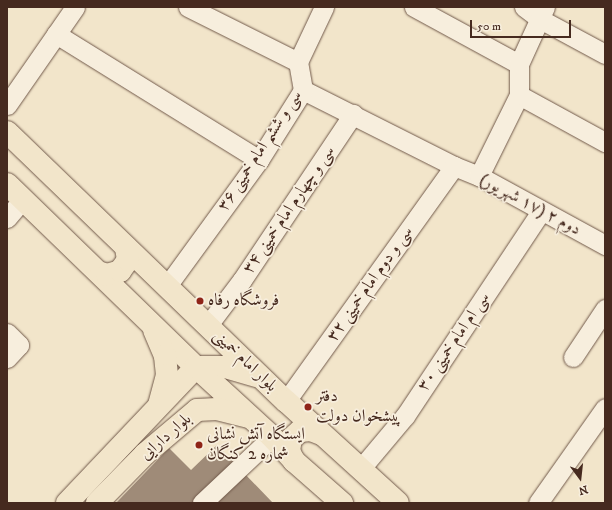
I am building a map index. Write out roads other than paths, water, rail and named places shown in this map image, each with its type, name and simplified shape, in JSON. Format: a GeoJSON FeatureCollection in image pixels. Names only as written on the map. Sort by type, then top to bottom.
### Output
{"type":"FeatureCollection","features":[{"type":"Feature","properties":{"kind":"main road","name":"بلوار امام خمینی"},"geometry":{"type":"LineString","coordinates":[[7,132],[286,401],[321,434],[362,467],[398,503]]}},
{"type":"Feature","properties":{"kind":"main road"},"geometry":{"type":"LineString","coordinates":[[7,184],[101,273],[196,367],[272,436],[294,461],[342,503]]}},
{"type":"Feature","properties":{"kind":"main road"},"geometry":{"type":"LineString","coordinates":[[101,273],[107,275],[120,271],[128,260],[126,247]]}},
{"type":"Feature","properties":{"kind":"main road"},"geometry":{"type":"LineString","coordinates":[[152,323],[165,356],[167,375],[158,408]]}},
{"type":"Feature","properties":{"kind":"main road"},"geometry":{"type":"LineString","coordinates":[[196,367],[225,366],[262,378]]}},
{"type":"Feature","properties":{"kind":"main road","name":"بلوار دارایی"},"geometry":{"type":"LineString","coordinates":[[67,503],[130,439],[196,367]]}},
{"type":"Feature","properties":{"kind":"main road","name":"بلوار دارایی"},"geometry":{"type":"LineString","coordinates":[[97,503],[145,454],[196,410],[217,409],[251,417]]}},
{"type":"Feature","properties":{"kind":"main road"},"geometry":{"type":"LineString","coordinates":[[294,461],[289,451],[292,439],[300,431],[311,430],[321,434]]}},
{"type":"Feature","properties":{"kind":"main road"},"geometry":{"type":"LineString","coordinates":[[130,439],[143,444],[145,454]]}},
{"type":"Feature","properties":{"kind":"street"},"geometry":{"type":"LineString","coordinates":[[7,104],[75,7]]}},
{"type":"Feature","properties":{"kind":"street"},"geometry":{"type":"LineString","coordinates":[[188,7],[298,62],[324,7]]}},
{"type":"Feature","properties":{"kind":"street"},"geometry":{"type":"LineString","coordinates":[[414,7],[519,64]]}},
{"type":"Feature","properties":{"kind":"street"},"geometry":{"type":"LineString","coordinates":[[524,7],[543,13],[605,54]]}},
{"type":"Feature","properties":{"kind":"street"},"geometry":{"type":"LineString","coordinates":[[479,176],[519,95],[519,64],[543,13]]}},
{"type":"Feature","properties":{"kind":"street"},"geometry":{"type":"LineString","coordinates":[[56,34],[259,160]]}},
{"type":"Feature","properties":{"kind":"street","name":"سی و ششم امام خمینی ۳۶"},"geometry":{"type":"LineString","coordinates":[[167,286],[259,160],[303,90],[298,62]]}},
{"type":"Feature","properties":{"kind":"street","name":"دوم ۲ (۱۷ شهریور)"},"geometry":{"type":"LineString","coordinates":[[303,90],[454,166],[479,176],[605,245]]}},
{"type":"Feature","properties":{"kind":"street"},"geometry":{"type":"LineString","coordinates":[[519,95],[605,142]]}},
{"type":"Feature","properties":{"kind":"street","name":"سی و چهارم امام خمینی ۳۴"},"geometry":{"type":"LineString","coordinates":[[208,325],[242,280],[353,114]]}},
{"type":"Feature","properties":{"kind":"street","name":"سی و دوم امام خمینی ۳۲"},"geometry":{"type":"LineString","coordinates":[[286,401],[454,166]]}},
{"type":"Feature","properties":{"kind":"street"},"geometry":{"type":"LineString","coordinates":[[7,218],[23,199]]}},
{"type":"Feature","properties":{"kind":"street","name":"سی ام امام خمینی ۳۰"},"geometry":{"type":"LineString","coordinates":[[362,467],[405,416],[541,211]]}},
{"type":"Feature","properties":{"kind":"street"},"geometry":{"type":"LineString","coordinates":[[574,357],[605,309]]}},
{"type":"Feature","properties":{"kind":"street"},"geometry":{"type":"LineString","coordinates":[[7,333],[19,345],[7,358]]}},
{"type":"Feature","properties":{"kind":"street"},"geometry":{"type":"LineString","coordinates":[[538,503],[605,408]]}},
{"type":"Feature","properties":{"kind":"street"},"geometry":{"type":"LineString","coordinates":[[202,503],[272,436]]}},
{"type":"Feature","properties":{"kind":"place","name":"فروشگاه رفاه"},"geometry":{"type":"Point","coordinates":[200,301]}},
{"type":"Feature","properties":{"kind":"place","name":"دفتر پیشخوان دولت"},"geometry":{"type":"Point","coordinates":[308,407]}},
{"type":"Feature","properties":{"kind":"place","name":"ایستگاه آتش نشانی شماره 2 کنگان"},"geometry":{"type":"Point","coordinates":[199,445]}}]}
